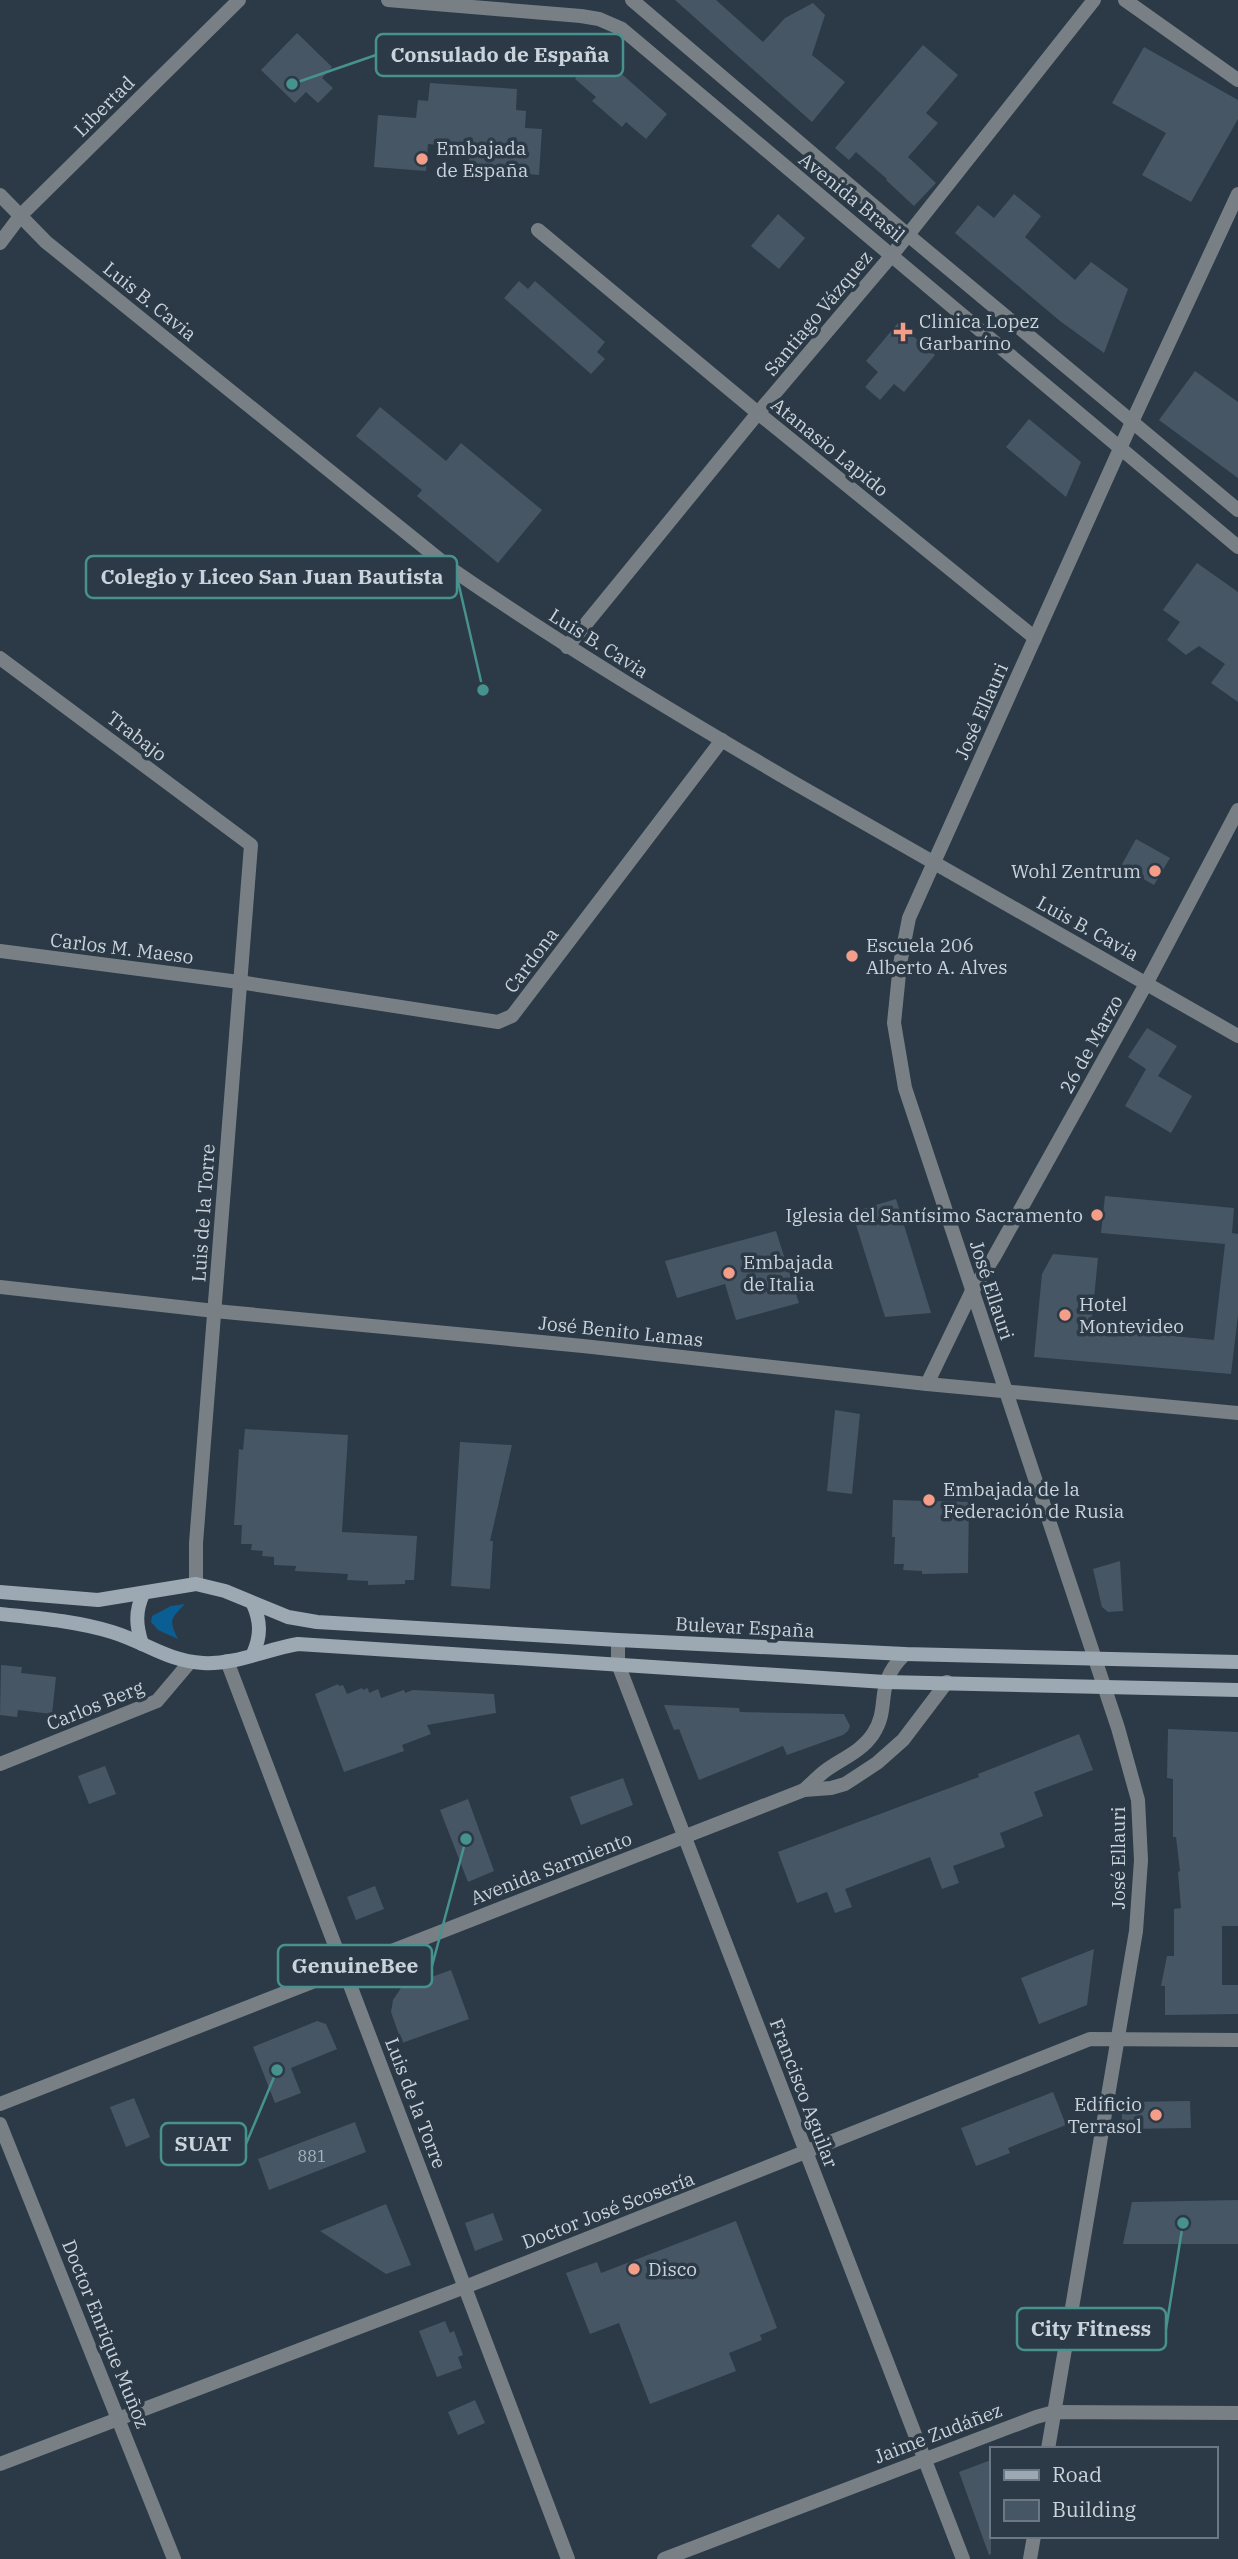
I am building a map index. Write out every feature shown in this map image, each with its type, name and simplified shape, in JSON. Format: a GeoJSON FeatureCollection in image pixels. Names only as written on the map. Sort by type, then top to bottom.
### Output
{"type":"FeatureCollection","features":[{"type":"Feature","properties":{"kind":"main road","name":"Bulevar España"},"geometry":{"type":"LineString","coordinates":[[0,1592],[98,1600],[196,1584],[225,1591],[288,1617],[317,1622],[905,1654],[1238,1662]]}},
{"type":"Feature","properties":{"kind":"main road"},"geometry":{"type":"LineString","coordinates":[[142,1644],[137,1630],[136,1612],[143,1594]]}},
{"type":"Feature","properties":{"kind":"main road"},"geometry":{"type":"LineString","coordinates":[[253,1604],[260,1627],[253,1654]]}},
{"type":"Feature","properties":{"kind":"main road"},"geometry":{"type":"LineString","coordinates":[[0,1614],[94,1626],[142,1644],[167,1657],[190,1662],[227,1661],[298,1644],[884,1682],[1238,1690]]}},
{"type":"Feature","properties":{"kind":"street","name":"Libertad"},"geometry":{"type":"LineString","coordinates":[[0,243],[21,215],[239,0]]}},
{"type":"Feature","properties":{"kind":"street","name":"Avenida Brasil"},"geometry":{"type":"LineString","coordinates":[[388,0],[582,16],[611,23],[622,29],[1238,547]]}},
{"type":"Feature","properties":{"kind":"street","name":"Avenida Brasil"},"geometry":{"type":"LineString","coordinates":[[632,0],[1238,510]]}},
{"type":"Feature","properties":{"kind":"street","name":"Santiago Vázquez"},"geometry":{"type":"LineString","coordinates":[[567,647],[758,413],[892,255],[1094,0]]}},
{"type":"Feature","properties":{"kind":"street"},"geometry":{"type":"LineString","coordinates":[[1125,0],[1238,80]]}},
{"type":"Feature","properties":{"kind":"street","name":"José Ellauri"},"geometry":{"type":"LineString","coordinates":[[1048,2447],[1136,1931],[1141,1860],[1138,1800],[1118,1728],[971,1293],[905,1088],[894,1023],[900,964],[909,918],[1132,422],[1238,194]]}},
{"type":"Feature","properties":{"kind":"street","name":"Luis B. Cavia"},"geometry":{"type":"LineString","coordinates":[[0,195],[46,243],[450,568],[567,647],[722,740],[1238,1036]]}},
{"type":"Feature","properties":{"kind":"street","name":"Atanasio Lapido"},"geometry":{"type":"LineString","coordinates":[[538,230],[1035,638]]}},
{"type":"Feature","properties":{"kind":"street","name":"Trabajo"},"geometry":{"type":"LineString","coordinates":[[0,658],[251,845]]}},
{"type":"Feature","properties":{"kind":"street","name":"Cardona"},"geometry":{"type":"LineString","coordinates":[[239,982],[498,1022],[506,1020],[512,1016],[722,740]]}},
{"type":"Feature","properties":{"kind":"street","name":"26 de Marzo"},"geometry":{"type":"LineString","coordinates":[[927,1384],[971,1293],[994,1257],[1146,984],[1238,810]]}},
{"type":"Feature","properties":{"kind":"street","name":"Luis de la Torre"},"geometry":{"type":"LineString","coordinates":[[196,1584],[196,1543],[251,845]]}},
{"type":"Feature","properties":{"kind":"street","name":"Carlos M. Maeso"},"geometry":{"type":"LineString","coordinates":[[0,951],[239,982]]}},
{"type":"Feature","properties":{"kind":"street","name":"José Benito Lamas"},"geometry":{"type":"LineString","coordinates":[[0,1287],[215,1311],[597,1347],[927,1384],[1238,1413]]}},
{"type":"Feature","properties":{"kind":"street","name":"Francisco Aguilar"},"geometry":{"type":"LineString","coordinates":[[618,1640],[618,1664],[963,2559]]}},
{"type":"Feature","properties":{"kind":"street","name":"Avenida Sarmiento"},"geometry":{"type":"LineString","coordinates":[[804,1790],[824,1772],[858,1750],[873,1734],[879,1719],[884,1682],[892,1667],[905,1654]]}},
{"type":"Feature","properties":{"kind":"street","name":"Luis de la Torre"},"geometry":{"type":"LineString","coordinates":[[227,1661],[568,2559]]}},
{"type":"Feature","properties":{"kind":"street","name":"Carlos Berg"},"geometry":{"type":"LineString","coordinates":[[0,1764],[157,1701],[190,1662]]}},
{"type":"Feature","properties":{"kind":"street","name":"Avenida Sarmiento"},"geometry":{"type":"LineString","coordinates":[[0,2104],[804,1790],[845,1784],[877,1763],[903,1740],[947,1682]]}},
{"type":"Feature","properties":{"kind":"street","name":"Doctor José Scosería"},"geometry":{"type":"LineString","coordinates":[[0,2464],[465,2287],[1090,2039],[1238,2040]]}},
{"type":"Feature","properties":{"kind":"street","name":"Doctor Enrique Muñoz"},"geometry":{"type":"LineString","coordinates":[[0,2124],[174,2559]]}},
{"type":"Feature","properties":{"kind":"street","name":"Jaime Zudáñez"},"geometry":{"type":"LineString","coordinates":[[664,2559],[925,2458],[1054,2412],[1238,2413]]}},
{"type":"Feature","properties":{"kind":"street"},"geometry":{"type":"LineString","coordinates":[[1030,2559],[1034,2538]]}},
{"type":"Feature","properties":{"kind":"shaded area"},"geometry":{"type":"Polygon","coordinates":[[[185,1604],[172,1620],[178,1639],[158,1630],[151,1622],[152,1616],[171,1606],[185,1604]]]}},
{"type":"Feature","properties":{"kind":"building"},"geometry":{"type":"Polygon","coordinates":[[[675,0],[716,0],[763,42],[785,18],[813,3],[825,15],[812,55],[845,82],[812,122],[675,0]]]}},
{"type":"Feature","properties":{"kind":"building"},"geometry":{"type":"Polygon","coordinates":[[[297,33],[332,67],[322,78],[333,88],[318,103],[306,92],[295,103],[261,70],[297,33]]]}},
{"type":"Feature","properties":{"kind":"building"},"geometry":{"type":"Polygon","coordinates":[[[923,45],[958,75],[926,113],[938,123],[908,157],[936,183],[914,206],[856,152],[849,160],[835,148],[923,45]]]}},
{"type":"Feature","properties":{"kind":"building"},"geometry":{"type":"Polygon","coordinates":[[[1144,47],[1238,100],[1238,119],[1191,202],[1142,175],[1166,133],[1112,103],[1144,47]]]}},
{"type":"Feature","properties":{"kind":"building"},"geometry":{"type":"Polygon","coordinates":[[[598,53],[667,114],[646,139],[626,122],[622,127],[592,101],[596,97],[575,79],[598,53]]]}},
{"type":"Feature","properties":{"kind":"building"},"geometry":{"type":"Polygon","coordinates":[[[430,83],[517,89],[516,110],[526,111],[525,128],[542,129],[539,175],[468,170],[470,148],[428,144],[426,171],[374,167],[378,115],[416,118],[418,100],[428,101],[430,83]]]}},
{"type":"Feature","properties":{"kind":"building"},"geometry":{"type":"Polygon","coordinates":[[[1014,194],[1041,216],[1025,237],[1075,280],[1091,262],[1128,289],[1104,353],[1060,321],[955,233],[978,205],[994,218],[1014,194]]]}},
{"type":"Feature","properties":{"kind":"building"},"geometry":{"type":"Polygon","coordinates":[[[778,214],[805,238],[779,269],[751,246],[778,214]]]}},
{"type":"Feature","properties":{"kind":"building"},"geometry":{"type":"Polygon","coordinates":[[[519,281],[528,289],[535,281],[605,342],[597,352],[605,359],[591,374],[504,298],[519,281]]]}},
{"type":"Feature","properties":{"kind":"building"},"geometry":{"type":"Polygon","coordinates":[[[898,323],[935,355],[904,392],[894,384],[880,400],[865,387],[878,372],[866,361],[898,323]]]}},
{"type":"Feature","properties":{"kind":"building"},"geometry":{"type":"Polygon","coordinates":[[[1195,371],[1238,402],[1238,478],[1159,420],[1195,371]]]}},
{"type":"Feature","properties":{"kind":"building"},"geometry":{"type":"Polygon","coordinates":[[[380,407],[446,461],[461,443],[542,510],[498,563],[417,496],[422,490],[356,436],[380,407]]]}},
{"type":"Feature","properties":{"kind":"building"},"geometry":{"type":"Polygon","coordinates":[[[1029,419],[1081,462],[1066,497],[1006,447],[1029,419]]]}},
{"type":"Feature","properties":{"kind":"building"},"geometry":{"type":"Polygon","coordinates":[[[1197,563],[1238,592],[1238,702],[1211,683],[1225,664],[1199,646],[1186,655],[1167,640],[1180,622],[1163,610],[1197,563]]]}},
{"type":"Feature","properties":{"kind":"building"},"geometry":{"type":"Polygon","coordinates":[[[1136,839],[1170,858],[1154,885],[1121,866],[1136,839]]]}},
{"type":"Feature","properties":{"kind":"building"},"geometry":{"type":"Polygon","coordinates":[[[1147,1028],[1177,1046],[1158,1076],[1192,1096],[1171,1133],[1125,1106],[1146,1069],[1128,1057],[1147,1028]]]}},
{"type":"Feature","properties":{"kind":"building"},"geometry":{"type":"Polygon","coordinates":[[[1105,1196],[1234,1208],[1232,1233],[1238,1234],[1238,1315],[1231,1374],[1034,1357],[1042,1274],[1053,1254],[1098,1258],[1091,1328],[1214,1340],[1225,1244],[1101,1233],[1105,1196]]]}},
{"type":"Feature","properties":{"kind":"building"},"geometry":{"type":"Polygon","coordinates":[[[896,1199],[931,1313],[885,1317],[852,1212],[896,1199]]]}},
{"type":"Feature","properties":{"kind":"building","name":"Embajada de Italia"},"geometry":{"type":"Polygon","coordinates":[[[776,1231],[799,1303],[736,1320],[725,1284],[677,1298],[665,1261],[776,1231]]]}},
{"type":"Feature","properties":{"kind":"building"},"geometry":{"type":"Polygon","coordinates":[[[835,1410],[860,1414],[852,1494],[827,1491],[835,1410]]]}},
{"type":"Feature","properties":{"kind":"building"},"geometry":{"type":"Polygon","coordinates":[[[245,1429],[348,1435],[342,1532],[417,1536],[414,1580],[405,1580],[405,1584],[368,1585],[368,1581],[347,1580],[348,1574],[295,1571],[296,1566],[274,1565],[274,1557],[262,1556],[263,1551],[251,1550],[252,1544],[241,1544],[242,1525],[234,1525],[239,1449],[243,1450],[245,1429]]]}},
{"type":"Feature","properties":{"kind":"building"},"geometry":{"type":"Polygon","coordinates":[[[460,1442],[512,1445],[490,1541],[493,1541],[490,1589],[451,1586],[460,1442]]]}},
{"type":"Feature","properties":{"kind":"building"},"geometry":{"type":"Polygon","coordinates":[[[893,1500],[969,1502],[968,1573],[922,1574],[922,1571],[903,1570],[904,1564],[894,1564],[893,1500]]]}},
{"type":"Feature","properties":{"kind":"building"},"geometry":{"type":"Polygon","coordinates":[[[1120,1561],[1123,1611],[1108,1612],[1102,1607],[1093,1569],[1120,1561]]]}},
{"type":"Feature","properties":{"kind":"building"},"geometry":{"type":"Polygon","coordinates":[[[1,1665],[22,1667],[21,1673],[56,1677],[52,1714],[18,1710],[17,1717],[0,1715],[1,1665]]]}},
{"type":"Feature","properties":{"kind":"building"},"geometry":{"type":"Polygon","coordinates":[[[338,1684],[343,1685],[347,1694],[362,1688],[368,1688],[369,1693],[378,1689],[381,1698],[404,1690],[405,1693],[413,1690],[494,1694],[496,1713],[427,1725],[431,1734],[402,1745],[404,1751],[344,1772],[315,1694],[338,1684]]]}},
{"type":"Feature","properties":{"kind":"building"},"geometry":{"type":"Polygon","coordinates":[[[664,1705],[739,1708],[740,1712],[844,1714],[850,1726],[843,1735],[787,1755],[783,1746],[699,1780],[679,1729],[674,1730],[664,1705]]]}},
{"type":"Feature","properties":{"kind":"building"},"geometry":{"type":"Polygon","coordinates":[[[1168,1729],[1238,1732],[1238,1926],[1222,1926],[1222,1985],[1238,1985],[1238,2014],[1165,2015],[1165,1986],[1161,1986],[1167,1956],[1174,1956],[1174,1909],[1181,1908],[1180,1871],[1176,1837],[1173,1837],[1173,1779],[1167,1778],[1168,1729]]]}},
{"type":"Feature","properties":{"kind":"building"},"geometry":{"type":"Polygon","coordinates":[[[1079,1734],[1093,1770],[1034,1792],[1043,1816],[1000,1833],[1005,1847],[953,1866],[959,1883],[942,1889],[930,1857],[845,1889],[852,1907],[835,1913],[827,1892],[797,1903],[778,1852],[979,1777],[978,1774],[1079,1734]]]}},
{"type":"Feature","properties":{"kind":"building"},"geometry":{"type":"Polygon","coordinates":[[[105,1766],[116,1794],[89,1804],[78,1776],[105,1766]]]}},
{"type":"Feature","properties":{"kind":"building"},"geometry":{"type":"Polygon","coordinates":[[[623,1778],[633,1805],[581,1825],[570,1797],[623,1778]]]}},
{"type":"Feature","properties":{"kind":"building"},"geometry":{"type":"Polygon","coordinates":[[[468,1799],[494,1871],[468,1882],[440,1810],[468,1799]]]}},
{"type":"Feature","properties":{"kind":"building"},"geometry":{"type":"Polygon","coordinates":[[[375,1886],[384,1909],[356,1920],[347,1897],[375,1886]]]}},
{"type":"Feature","properties":{"kind":"building"},"geometry":{"type":"Polygon","coordinates":[[[1094,1949],[1087,2005],[1039,2024],[1021,1978],[1094,1949]]]}},
{"type":"Feature","properties":{"kind":"building"},"geometry":{"type":"Polygon","coordinates":[[[451,1970],[469,2019],[402,2043],[391,2012],[393,2000],[401,1988],[451,1970]]]}},
{"type":"Feature","properties":{"kind":"building"},"geometry":{"type":"Polygon","coordinates":[[[317,2021],[326,2024],[337,2049],[291,2068],[301,2093],[275,2103],[253,2047],[317,2021]]]}},
{"type":"Feature","properties":{"kind":"building"},"geometry":{"type":"Polygon","coordinates":[[[1053,2092],[1066,2125],[1008,2148],[1010,2153],[976,2166],[961,2128],[1053,2092]]]}},
{"type":"Feature","properties":{"kind":"building"},"geometry":{"type":"Polygon","coordinates":[[[134,2098],[150,2137],[126,2147],[110,2107],[134,2098]]]}},
{"type":"Feature","properties":{"kind":"building","name":"Edificio Terrasol"},"geometry":{"type":"Polygon","coordinates":[[[1190,2101],[1191,2128],[1122,2129],[1122,2102],[1190,2101]]]}},
{"type":"Feature","properties":{"kind":"building"},"geometry":{"type":"Polygon","coordinates":[[[355,2122],[366,2152],[269,2190],[258,2159],[355,2122]]]}},
{"type":"Feature","properties":{"kind":"building"},"geometry":{"type":"Polygon","coordinates":[[[1238,2200],[1238,2244],[1123,2244],[1132,2202],[1238,2200]]]}},
{"type":"Feature","properties":{"kind":"building"},"geometry":{"type":"Polygon","coordinates":[[[386,2204],[411,2265],[386,2274],[320,2231],[386,2204]]]}},
{"type":"Feature","properties":{"kind":"building"},"geometry":{"type":"Polygon","coordinates":[[[493,2213],[503,2240],[475,2251],[465,2223],[493,2213]]]}},
{"type":"Feature","properties":{"kind":"building"},"geometry":{"type":"Polygon","coordinates":[[[736,2221],[777,2328],[760,2335],[762,2340],[729,2353],[736,2371],[650,2404],[619,2323],[590,2334],[566,2273],[597,2262],[601,2273],[736,2221]]]}},
{"type":"Feature","properties":{"kind":"building"},"geometry":{"type":"Polygon","coordinates":[[[445,2321],[450,2333],[454,2331],[463,2355],[458,2357],[462,2368],[437,2377],[419,2331],[445,2321]]]}},
{"type":"Feature","properties":{"kind":"building"},"geometry":{"type":"Polygon","coordinates":[[[475,2400],[485,2423],[458,2435],[448,2412],[475,2400]]]}},
{"type":"Feature","properties":{"kind":"building"},"geometry":{"type":"Polygon","coordinates":[[[990,2460],[989,2555],[959,2472],[990,2460]]]}},
{"type":"Feature","properties":{"kind":"place","name":"Consulado de España"},"geometry":{"type":"Point","coordinates":[292,84]}},
{"type":"Feature","properties":{"kind":"place","name":"Embajada de España"},"geometry":{"type":"Point","coordinates":[422,159]}},
{"type":"Feature","properties":{"kind":"place","name":"Clinica Lopez Garbaríno"},"geometry":{"type":"Point","coordinates":[903,332]}},
{"type":"Feature","properties":{"kind":"place","name":"Colegio y Liceo San Juan Bautista"},"geometry":{"type":"Point","coordinates":[483,690]}},
{"type":"Feature","properties":{"kind":"place","name":"Wohl Zentrum"},"geometry":{"type":"Point","coordinates":[1155,871]}},
{"type":"Feature","properties":{"kind":"place","name":"Escuela 206 Alberto A. Alves"},"geometry":{"type":"Point","coordinates":[852,956]}},
{"type":"Feature","properties":{"kind":"place","name":"Iglesia del Santísimo Sacramento"},"geometry":{"type":"Point","coordinates":[1097,1215]}},
{"type":"Feature","properties":{"kind":"place","name":"Embajada de Italia"},"geometry":{"type":"Point","coordinates":[729,1273]}},
{"type":"Feature","properties":{"kind":"place","name":"Hotel Montevideo"},"geometry":{"type":"Point","coordinates":[1065,1315]}},
{"type":"Feature","properties":{"kind":"place","name":"Embajada de la Federación de Rusia"},"geometry":{"type":"Point","coordinates":[929,1500]}},
{"type":"Feature","properties":{"kind":"place","name":"GenuineBee"},"geometry":{"type":"Point","coordinates":[466,1839]}},
{"type":"Feature","properties":{"kind":"place","name":"SUAT"},"geometry":{"type":"Point","coordinates":[277,2070]}},
{"type":"Feature","properties":{"kind":"place","name":"Edificio Terrasol"},"geometry":{"type":"Point","coordinates":[1156,2115]}},
{"type":"Feature","properties":{"kind":"place","name":"City Fitness"},"geometry":{"type":"Point","coordinates":[1183,2223]}},
{"type":"Feature","properties":{"kind":"place","name":"Disco"},"geometry":{"type":"Point","coordinates":[634,2269]}}]}
